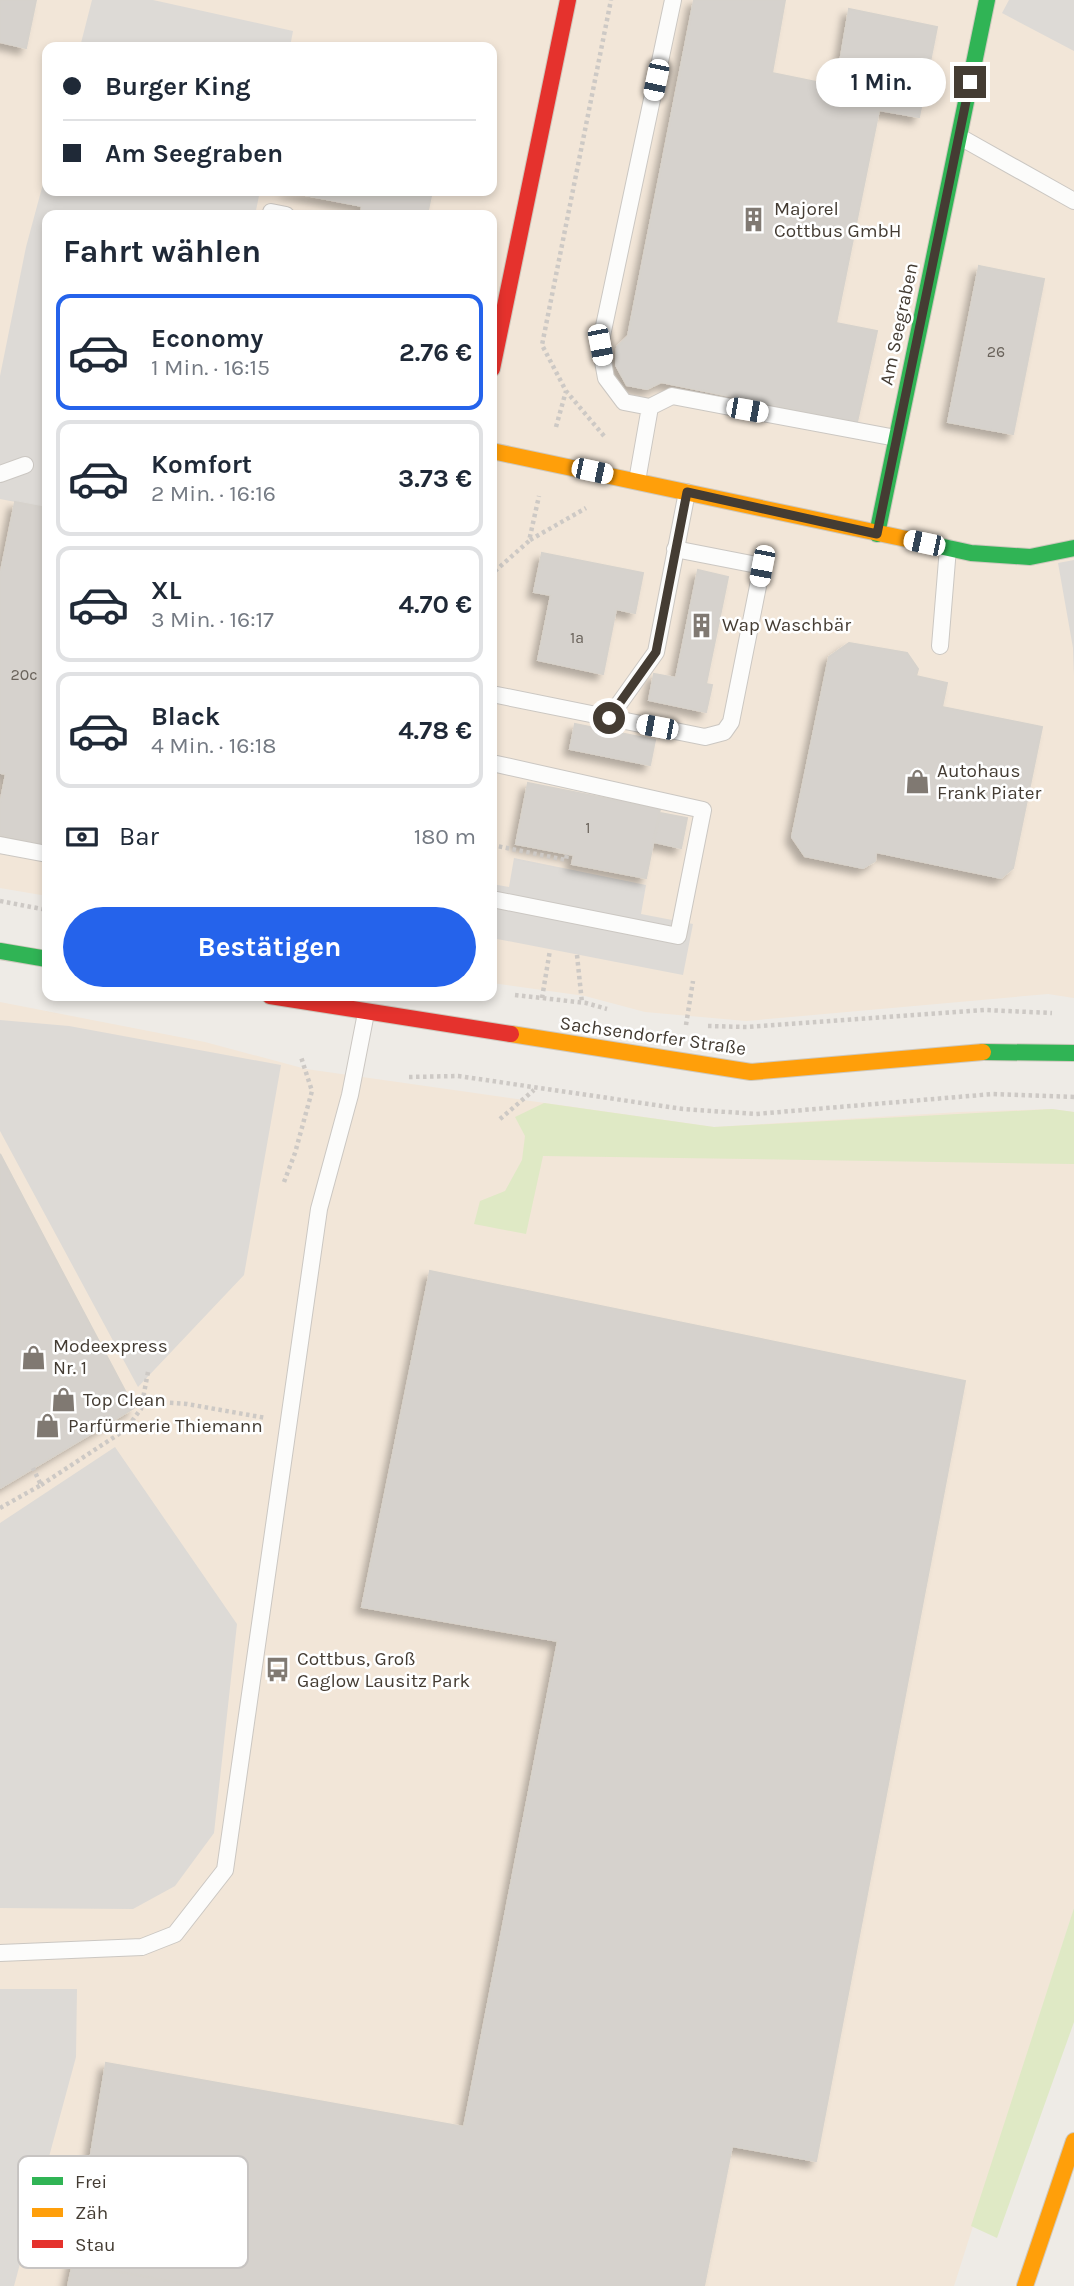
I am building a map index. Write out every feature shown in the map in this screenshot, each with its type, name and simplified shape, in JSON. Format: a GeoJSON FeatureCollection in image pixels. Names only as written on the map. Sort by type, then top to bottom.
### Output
{"type":"FeatureCollection","features":[{"type":"Feature","properties":{"kind":"main road"},"geometry":{"type":"LineString","coordinates":[[497,336],[509,258],[568,0]]}},
{"type":"Feature","properties":{"kind":"main road","name":"Am Seegraben"},"geometry":{"type":"LineString","coordinates":[[877,534],[987,0]]}},
{"type":"Feature","properties":{"kind":"main road"},"geometry":{"type":"LineString","coordinates":[[497,452],[948,548],[1030,557],[1074,548]]}},
{"type":"Feature","properties":{"kind":"main road"},"geometry":{"type":"LineString","coordinates":[[0,951],[42,958]]}},
{"type":"Feature","properties":{"kind":"main road","name":"Sachsendorfer Straße"},"geometry":{"type":"LineString","coordinates":[[298,1001],[751,1072],[995,1051],[1074,1053]]}},
{"type":"Feature","properties":{"kind":"main road"},"geometry":{"type":"LineString","coordinates":[[1025,2286],[1074,2141]]}},
{"type":"Feature","properties":{"kind":"lane"},"geometry":{"type":"LineString","coordinates":[[673,0],[600,345],[606,378],[624,402],[650,407],[673,396],[897,438]]}},
{"type":"Feature","properties":{"kind":"lane"},"geometry":{"type":"LineString","coordinates":[[959,137],[1074,201]]}},
{"type":"Feature","properties":{"kind":"lane"},"geometry":{"type":"LineString","coordinates":[[637,481],[650,407]]}},
{"type":"Feature","properties":{"kind":"lane"},"geometry":{"type":"LineString","coordinates":[[0,474],[24,465]]}},
{"type":"Feature","properties":{"kind":"lane"},"geometry":{"type":"LineString","coordinates":[[609,718],[656,652],[687,492]]}},
{"type":"Feature","properties":{"kind":"lane"},"geometry":{"type":"LineString","coordinates":[[940,646],[948,548]]}},
{"type":"Feature","properties":{"kind":"lane"},"geometry":{"type":"LineString","coordinates":[[497,695],[705,737],[718,735],[731,722],[762,566],[675,549]]}},
{"type":"Feature","properties":{"kind":"lane"},"geometry":{"type":"LineString","coordinates":[[497,764],[703,810],[678,936],[497,900]]}},
{"type":"Feature","properties":{"kind":"lane"},"geometry":{"type":"LineString","coordinates":[[0,845],[42,852]]}},
{"type":"Feature","properties":{"kind":"lane"},"geometry":{"type":"LineString","coordinates":[[0,1953],[142,1948],[175,1934],[225,1870],[319,1209],[350,1095],[366,1013]]}},
{"type":"Feature","properties":{"kind":"path"},"geometry":{"type":"LineString","coordinates":[[611,0],[542,345],[566,391],[614,448],[642,453]]}},
{"type":"Feature","properties":{"kind":"path"},"geometry":{"type":"LineString","coordinates":[[529,541],[594,503]]}},
{"type":"Feature","properties":{"kind":"path"},"geometry":{"type":"LineString","coordinates":[[497,846],[566,860],[567,854]]}},
{"type":"Feature","properties":{"kind":"path"},"geometry":{"type":"LineString","coordinates":[[0,901],[42,909]]}},
{"type":"Feature","properties":{"kind":"path"},"geometry":{"type":"LineString","coordinates":[[542,998],[550,950]]}},
{"type":"Feature","properties":{"kind":"path"},"geometry":{"type":"LineString","coordinates":[[577,955],[582,1003]]}},
{"type":"Feature","properties":{"kind":"path"},"geometry":{"type":"LineString","coordinates":[[686,1025],[693,981]]}},
{"type":"Feature","properties":{"kind":"path"},"geometry":{"type":"LineString","coordinates":[[504,993],[582,1003],[619,1013]]}},
{"type":"Feature","properties":{"kind":"path"},"geometry":{"type":"LineString","coordinates":[[675,1023],[747,1027],[985,1010],[1063,1014]]}},
{"type":"Feature","properties":{"kind":"path"},"geometry":{"type":"LineString","coordinates":[[284,1182],[312,1091],[302,1058]]}},
{"type":"Feature","properties":{"kind":"path"},"geometry":{"type":"LineString","coordinates":[[500,1119],[534,1090]]}},
{"type":"Feature","properties":{"kind":"path"},"geometry":{"type":"LineString","coordinates":[[0,1508],[41,1485],[125,1430],[141,1409],[148,1372]]}},
{"type":"Feature","properties":{"kind":"path"},"geometry":{"type":"LineString","coordinates":[[142,1401],[187,1404],[288,1423]]}},
{"type":"Feature","properties":{"kind":"path"},"geometry":{"type":"LineString","coordinates":[[33,1468],[41,1485]]}},
{"type":"Feature","properties":{"kind":"shaded area"},"geometry":{"type":"Polygon","coordinates":[[[0,0],[1074,0],[1074,998],[1048,994],[746,1021],[645,1012],[585,996],[497,984],[497,210],[42,210],[42,895],[0,888],[0,0]]]}},
{"type":"Feature","properties":{"kind":"shaded area"},"geometry":{"type":"Polygon","coordinates":[[[92,0],[153,0],[293,31],[291,42],[81,42],[92,0]]]}},
{"type":"Feature","properties":{"kind":"shaded area"},"geometry":{"type":"Polygon","coordinates":[[[1009,0],[1074,0],[1074,51],[1002,13],[1009,0]]]}},
{"type":"Feature","properties":{"kind":"shaded area"},"geometry":{"type":"Polygon","coordinates":[[[42,188],[42,196],[259,196],[256,210],[42,210],[42,507],[0,499],[0,376],[26,247],[42,188]]]}},
{"type":"Feature","properties":{"kind":"shaded area"},"geometry":{"type":"Polygon","coordinates":[[[1074,560],[1074,676],[1073,648],[1058,563],[1074,560]]]}},
{"type":"Feature","properties":{"kind":"shaded area"},"geometry":{"type":"Polygon","coordinates":[[[514,858],[646,885],[641,914],[693,924],[683,975],[497,939],[497,885],[509,887],[514,858]]]}},
{"type":"Feature","properties":{"kind":"shaded area"},"geometry":{"type":"Polygon","coordinates":[[[0,1002],[205,1042],[306,1069],[714,1127],[960,1112],[1052,1109],[1074,1112],[1074,1908],[954,2286],[0,2286],[0,1002]]]}},
{"type":"Feature","properties":{"kind":"shaded area"},"geometry":{"type":"Polygon","coordinates":[[[0,1020],[69,1026],[281,1065],[244,1275],[138,1387],[0,1131],[0,1020]]]}},
{"type":"Feature","properties":{"kind":"shaded area"},"geometry":{"type":"Polygon","coordinates":[[[115,1447],[237,1624],[214,1833],[175,1886],[133,1909],[0,1908],[0,1523],[115,1447]]]}},
{"type":"Feature","properties":{"kind":"shaded area"},"geometry":{"type":"Polygon","coordinates":[[[0,1989],[77,1989],[76,2057],[49,2156],[18,2156],[19,2268],[14,2286],[0,2286],[0,1989]]]}},
{"type":"Feature","properties":{"kind":"green space"},"geometry":{"type":"Polygon","coordinates":[[[544,1103],[714,1127],[1052,1109],[1074,1112],[1074,1164],[543,1156],[526,1234],[474,1224],[480,1201],[505,1191],[522,1160],[525,1136],[515,1117],[544,1103]]]}},
{"type":"Feature","properties":{"kind":"green space"},"geometry":{"type":"Polygon","coordinates":[[[1074,1908],[1074,2022],[997,2238],[971,2226],[1074,1908]]]}},
{"type":"Feature","properties":{"kind":"building"},"geometry":{"type":"Polygon","coordinates":[[[0,0],[36,0],[26,48],[0,42],[0,0]]]}},
{"type":"Feature","properties":{"kind":"building","name":"Majorel Cottbus GmbH"},"geometry":{"type":"Polygon","coordinates":[[[694,0],[785,0],[772,73],[836,86],[849,9],[937,27],[919,117],[879,110],[836,323],[877,331],[857,422],[661,382],[647,389],[627,385],[616,365],[617,347],[628,336],[694,0]]]}},
{"type":"Feature","properties":{"kind":"building"},"geometry":{"type":"Polygon","coordinates":[[[311,196],[431,196],[428,210],[362,210],[362,206],[311,196]]]}},
{"type":"Feature","properties":{"kind":"building"},"geometry":{"type":"Polygon","coordinates":[[[979,266],[1044,279],[1013,434],[948,422],[979,266]]]}},
{"type":"Feature","properties":{"kind":"building"},"geometry":{"type":"Polygon","coordinates":[[[15,502],[42,507],[42,844],[0,835],[0,804],[6,774],[0,773],[0,576],[15,502]]]}},
{"type":"Feature","properties":{"kind":"building"},"geometry":{"type":"Polygon","coordinates":[[[542,553],[643,573],[635,613],[616,609],[603,674],[538,660],[551,595],[534,592],[542,553]]]}},
{"type":"Feature","properties":{"kind":"building","name":"Wap Waschbär"},"geometry":{"type":"Polygon","coordinates":[[[698,570],[728,577],[706,684],[712,685],[706,712],[649,700],[654,674],[676,678],[698,570]]]}},
{"type":"Feature","properties":{"kind":"building","name":"Autohaus Frank Piater"},"geometry":{"type":"Polygon","coordinates":[[[849,643],[907,653],[918,669],[916,676],[947,683],[942,707],[1042,727],[1013,868],[1001,878],[876,852],[875,861],[863,868],[805,856],[792,837],[829,657],[849,643]]]}},
{"type":"Feature","properties":{"kind":"building"},"geometry":{"type":"Polygon","coordinates":[[[575,724],[655,740],[650,765],[570,749],[575,724]]]}},
{"type":"Feature","properties":{"kind":"building"},"geometry":{"type":"Polygon","coordinates":[[[528,783],[660,809],[646,878],[572,864],[574,855],[516,844],[528,783]]]}},
{"type":"Feature","properties":{"kind":"building"},"geometry":{"type":"Polygon","coordinates":[[[660,813],[687,818],[681,848],[654,842],[660,813]]]}},
{"type":"Feature","properties":{"kind":"building"},"geometry":{"type":"Polygon","coordinates":[[[0,1154],[134,1408],[0,1488],[0,1154]]]}},
{"type":"Feature","properties":{"kind":"building"},"geometry":{"type":"Polygon","coordinates":[[[430,1271],[965,1381],[816,2161],[732,2146],[704,2286],[195,2286],[100,2268],[248,2268],[248,2156],[91,2156],[106,2063],[464,2127],[558,1641],[362,1607],[430,1271]]]}},
{"type":"Feature","properties":{"kind":"building"},"geometry":{"type":"Polygon","coordinates":[[[72,2268],[100,2268],[195,2286],[68,2286],[72,2268]]]}},
{"type":"Feature","properties":{"kind":"traffic: fast"},"geometry":{"type":"LineString","coordinates":[[877,534],[987,0]]}},
{"type":"Feature","properties":{"kind":"traffic: fast"},"geometry":{"type":"LineString","coordinates":[[930,544],[971,553],[1030,557],[1074,548]]}},
{"type":"Feature","properties":{"kind":"traffic: fast"},"geometry":{"type":"LineString","coordinates":[[0,951],[42,958]]}},
{"type":"Feature","properties":{"kind":"traffic: fast"},"geometry":{"type":"LineString","coordinates":[[983,1052],[1074,1053]]}},
{"type":"Feature","properties":{"kind":"traffic: slow"},"geometry":{"type":"LineString","coordinates":[[497,452],[930,544]]}},
{"type":"Feature","properties":{"kind":"traffic: slow"},"geometry":{"type":"LineString","coordinates":[[511,1034],[751,1072],[983,1052]]}},
{"type":"Feature","properties":{"kind":"traffic: slow"},"geometry":{"type":"LineString","coordinates":[[1025,2286],[1074,2141]]}},
{"type":"Feature","properties":{"kind":"traffic: jam"},"geometry":{"type":"LineString","coordinates":[[497,345],[568,0]]}},
{"type":"Feature","properties":{"kind":"traffic: jam"},"geometry":{"type":"LineString","coordinates":[[302,1001],[511,1034]]}},
{"type":"Feature","properties":{"kind":"place","name":"Majorel Cottbus GmbH"},"geometry":{"type":"Point","coordinates":[754,220]}},
{"type":"Feature","properties":{"kind":"place","name":"Wap Waschbär"},"geometry":{"type":"Point","coordinates":[702,625]}},
{"type":"Feature","properties":{"kind":"place","name":"Autohaus Frank Piater"},"geometry":{"type":"Point","coordinates":[917,782]}},
{"type":"Feature","properties":{"kind":"place","name":"Modeexpress Nr. 1"},"geometry":{"type":"Point","coordinates":[33,1357]}},
{"type":"Feature","properties":{"kind":"place","name":"Top Clean"},"geometry":{"type":"Point","coordinates":[63,1400]}},
{"type":"Feature","properties":{"kind":"place","name":"Parfürmerie Thiemann"},"geometry":{"type":"Point","coordinates":[48,1426]}},
{"type":"Feature","properties":{"kind":"place","name":"Cottbus, Groß Gaglow Lausitz Park"},"geometry":{"type":"Point","coordinates":[277,1670]}},
{"type":"Feature","properties":{"kind":"route"},"geometry":{"type":"LineString","coordinates":[[609,718],[656,652],[687,492],[877,534],[970,82]]}}]}
